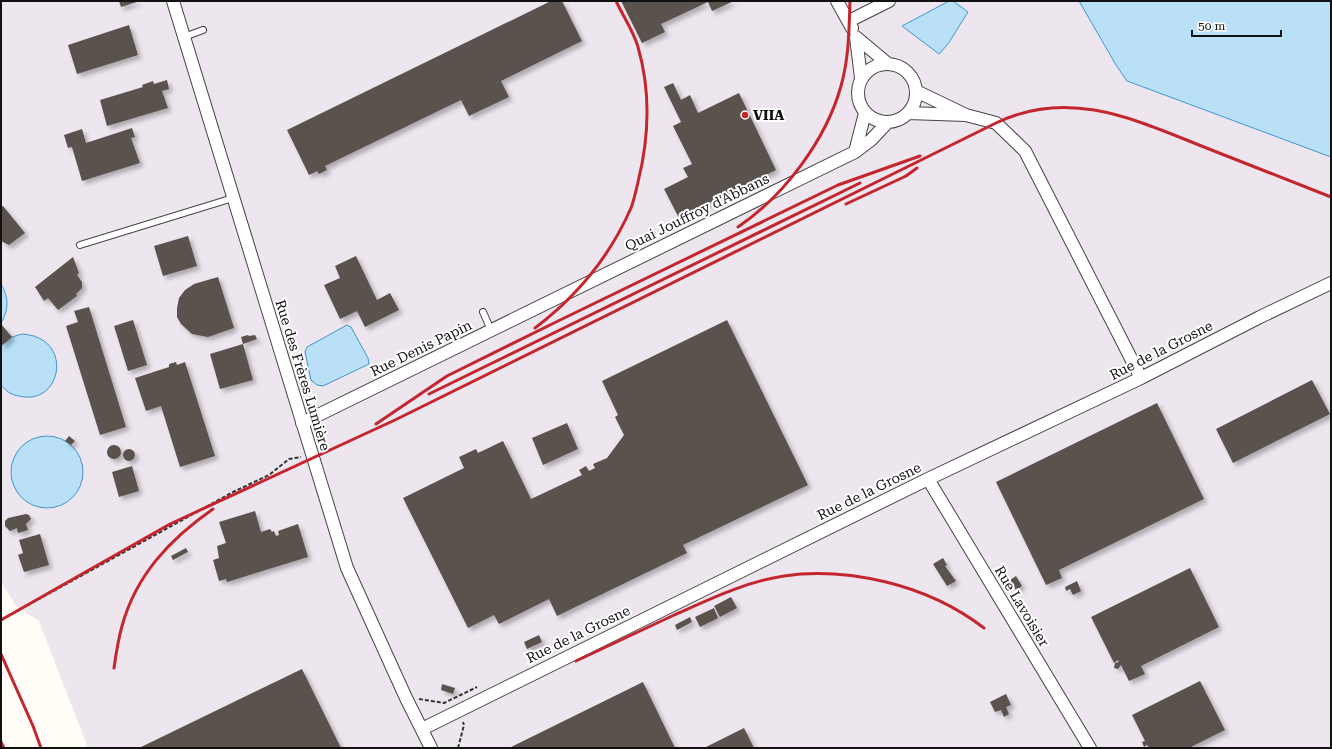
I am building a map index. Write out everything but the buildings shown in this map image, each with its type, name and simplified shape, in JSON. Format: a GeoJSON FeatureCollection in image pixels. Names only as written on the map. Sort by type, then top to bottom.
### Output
{"type":"FeatureCollection","features":[{"type":"Feature","properties":{"kind":"street","name":"Rue des Frères Lumière"},"geometry":{"type":"LineString","coordinates":[[173,1],[302,424],[348,568],[406,698],[431,748]]}},
{"type":"Feature","properties":{"kind":"street"},"geometry":{"type":"LineString","coordinates":[[836,1],[856,37],[861,78],[857,97],[860,106],[871,118],[886,123],[902,118],[908,114],[913,107],[916,91],[914,82],[903,69],[887,64],[856,37]]}},
{"type":"Feature","properties":{"kind":"street"},"geometry":{"type":"LineString","coordinates":[[849,22],[888,1]]}},
{"type":"Feature","properties":{"kind":"street"},"geometry":{"type":"LineString","coordinates":[[861,78],[872,67],[887,64]]}},
{"type":"Feature","properties":{"kind":"street"},"geometry":{"type":"LineString","coordinates":[[916,91],[966,115],[996,123],[1025,151],[1141,378]]}},
{"type":"Feature","properties":{"kind":"street"},"geometry":{"type":"LineString","coordinates":[[855,152],[865,113]]}},
{"type":"Feature","properties":{"kind":"street"},"geometry":{"type":"LineString","coordinates":[[908,114],[966,115]]}},
{"type":"Feature","properties":{"kind":"street","name":"Quai Jouffroy d'Abbans"},"geometry":{"type":"LineString","coordinates":[[553,300],[855,152],[871,140],[886,123]]}},
{"type":"Feature","properties":{"kind":"street","name":"Rue de la Grosne"},"geometry":{"type":"LineString","coordinates":[[422,729],[928,479],[1141,378],[1260,316],[1331,283]]}},
{"type":"Feature","properties":{"kind":"street","name":"Rue Denis Papin"},"geometry":{"type":"LineString","coordinates":[[302,424],[553,300]]}},
{"type":"Feature","properties":{"kind":"street","name":"Rue Lavoisier"},"geometry":{"type":"LineString","coordinates":[[928,479],[1090,748]]}},
{"type":"Feature","properties":{"kind":"lane"},"geometry":{"type":"LineString","coordinates":[[184,37],[203,30]]}},
{"type":"Feature","properties":{"kind":"lane"},"geometry":{"type":"LineString","coordinates":[[80,245],[233,198]]}},
{"type":"Feature","properties":{"kind":"lane"},"geometry":{"type":"LineString","coordinates":[[483,312],[491,330]]}},
{"type":"Feature","properties":{"kind":"path"},"geometry":{"type":"LineString","coordinates":[[1,620],[233,492],[269,475],[289,459],[313,455]]}},
{"type":"Feature","properties":{"kind":"path"},"geometry":{"type":"LineString","coordinates":[[458,748],[464,725],[460,709]]}},
{"type":"Feature","properties":{"kind":"shaded area"},"geometry":{"type":"Polygon","coordinates":[[[1,1],[1079,1],[1116,65],[1127,81],[1331,157],[1331,748],[88,748],[39,621],[16,606],[1,582],[1,1]]]}},
{"type":"Feature","properties":{"kind":"water"},"geometry":{"type":"Polygon","coordinates":[[[949,1],[953,1],[968,12],[948,44],[939,54],[902,26],[949,1]]]}},
{"type":"Feature","properties":{"kind":"water"},"geometry":{"type":"Polygon","coordinates":[[[1079,1],[1331,1],[1331,157],[1127,81],[1116,65],[1079,1]]]}},
{"type":"Feature","properties":{"kind":"water"},"geometry":{"type":"Polygon","coordinates":[[[1,284],[6,294],[7,308],[1,323],[1,284]]]}},
{"type":"Feature","properties":{"kind":"water"},"geometry":{"type":"Polygon","coordinates":[[[347,325],[351,327],[368,358],[369,364],[323,386],[317,385],[311,380],[305,352],[307,347],[347,325]]]}},
{"type":"Feature","properties":{"kind":"water"},"geometry":{"type":"Polygon","coordinates":[[[22,334],[39,338],[50,346],[56,358],[56,370],[53,382],[45,391],[34,397],[14,395],[1,385],[1,346],[12,337],[22,334]]]}},
{"type":"Feature","properties":{"kind":"water"},"geometry":{"type":"Polygon","coordinates":[[[47,436],[67,442],[77,452],[83,472],[77,492],[67,502],[47,508],[27,502],[17,492],[11,472],[17,452],[27,442],[47,436]]]}},
{"type":"Feature","properties":{"kind":"railway"},"geometry":{"type":"LineString","coordinates":[[535,328],[578,289],[602,259],[623,226],[636,192],[642,165],[646,132],[647,98],[642,64],[636,41],[616,1]]}},
{"type":"Feature","properties":{"kind":"railway"},"geometry":{"type":"LineString","coordinates":[[738,227],[755,214],[787,183],[814,146],[825,126],[834,106],[844,75],[848,44],[850,1]]}},
{"type":"Feature","properties":{"kind":"railway"},"geometry":{"type":"LineString","coordinates":[[1,620],[170,524],[395,420],[996,123],[1024,113],[1051,108],[1078,108],[1104,112],[1130,119],[1331,197]]}},
{"type":"Feature","properties":{"kind":"railway"},"geometry":{"type":"LineString","coordinates":[[376,424],[447,376],[554,323],[838,185],[920,156]]}},
{"type":"Feature","properties":{"kind":"railway"},"geometry":{"type":"LineString","coordinates":[[846,204],[906,176],[917,168]]}},
{"type":"Feature","properties":{"kind":"railway"},"geometry":{"type":"LineString","coordinates":[[429,394],[860,183]]}},
{"type":"Feature","properties":{"kind":"railway"},"geometry":{"type":"LineString","coordinates":[[114,668],[119,636],[128,608],[136,590],[146,574],[169,546],[213,509]]}},
{"type":"Feature","properties":{"kind":"railway"},"geometry":{"type":"LineString","coordinates":[[576,661],[726,592],[769,579],[797,574],[848,575],[873,579],[900,586],[938,600],[961,612],[984,628]]}},
{"type":"Feature","properties":{"kind":"railway"},"geometry":{"type":"LineString","coordinates":[[1,654],[33,726],[41,748]]}},
{"type":"Feature","properties":{"kind":"railway"},"geometry":{"type":"LineString","coordinates":[[1,742],[4,748]]}},
{"type":"Feature","properties":{"kind":"place","name":"VIIA"},"geometry":{"type":"Point","coordinates":[745,115]}}]}
